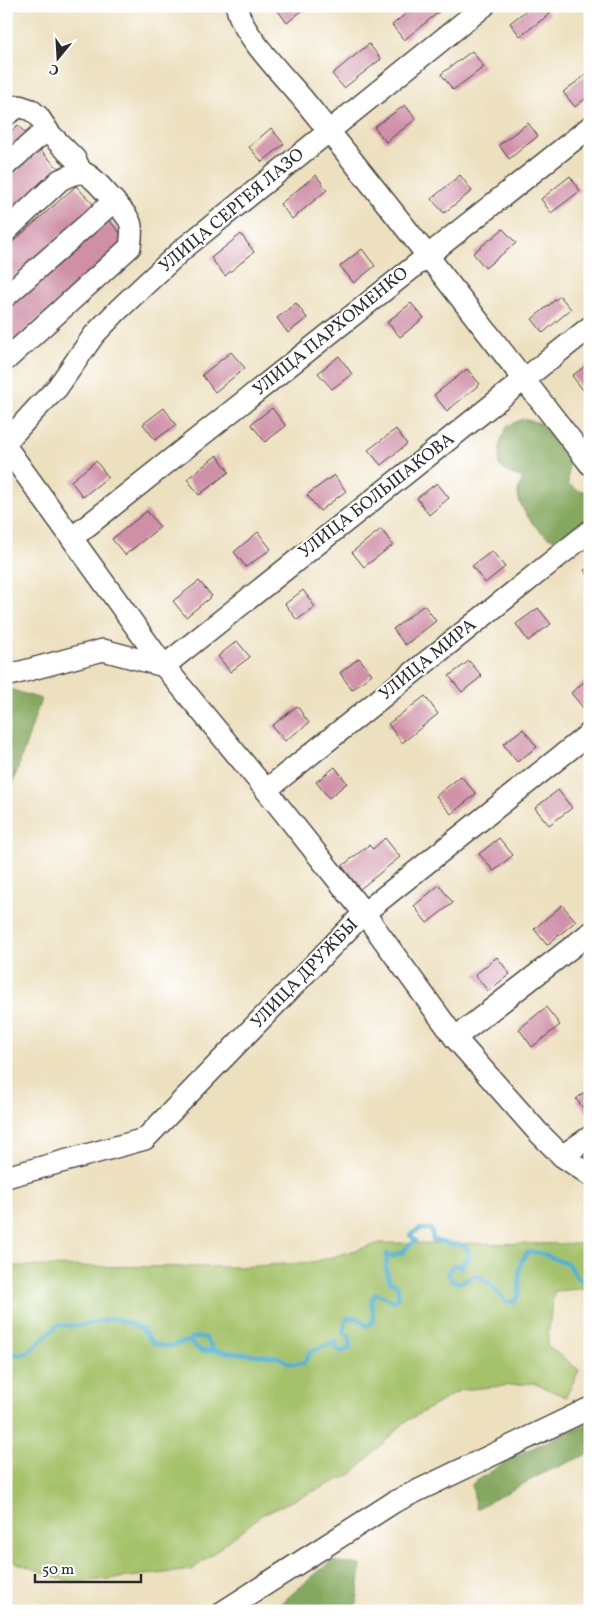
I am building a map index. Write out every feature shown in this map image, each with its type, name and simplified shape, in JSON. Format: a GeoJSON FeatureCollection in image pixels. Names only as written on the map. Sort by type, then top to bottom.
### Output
{"type":"FeatureCollection","features":[{"type":"Feature","properties":{"kind":"street"},"geometry":{"type":"LineString","coordinates":[[237,6],[243,24],[256,43],[328,130],[590,464]]}},
{"type":"Feature","properties":{"kind":"street","name":"УЛИЦА СЕРГЕЯ ЛАЗО"},"geometry":{"type":"LineString","coordinates":[[6,442],[57,388],[94,335],[183,249],[328,130],[484,6]]}},
{"type":"Feature","properties":{"kind":"street"},"geometry":{"type":"LineString","coordinates":[[6,115],[19,106],[26,107],[38,116],[48,132],[75,159],[82,173]]}},
{"type":"Feature","properties":{"kind":"street","name":"УЛИЦА ПАРХОМЕНКО"},"geometry":{"type":"LineString","coordinates":[[72,538],[590,127]]}},
{"type":"Feature","properties":{"kind":"street"},"geometry":{"type":"LineString","coordinates":[[6,165],[31,142],[48,132]]}},
{"type":"Feature","properties":{"kind":"street"},"geometry":{"type":"LineString","coordinates":[[6,231],[60,180],[82,173],[86,174],[114,201],[130,220],[133,229],[130,248],[6,360]]}},
{"type":"Feature","properties":{"kind":"street"},"geometry":{"type":"LineString","coordinates":[[6,296],[114,201]]}},
{"type":"Feature","properties":{"kind":"street","name":"УЛИЦА БОЛЬШАКОВА"},"geometry":{"type":"LineString","coordinates":[[164,666],[590,327]]}},
{"type":"Feature","properties":{"kind":"street"},"geometry":{"type":"LineString","coordinates":[[6,447],[164,666],[364,913],[455,1038],[537,1132],[562,1156],[590,1175]]}},
{"type":"Feature","properties":{"kind":"street","name":"УЛИЦА МИРА"},"geometry":{"type":"LineString","coordinates":[[266,790],[590,531]]}},
{"type":"Feature","properties":{"kind":"street"},"geometry":{"type":"LineString","coordinates":[[6,676],[103,650],[164,666]]}},
{"type":"Feature","properties":{"kind":"street","name":"УЛИЦА ДРУЖБЫ"},"geometry":{"type":"LineString","coordinates":[[6,1177],[145,1139],[364,913],[590,732]]}},
{"type":"Feature","properties":{"kind":"street"},"geometry":{"type":"LineString","coordinates":[[455,1038],[590,933]]}},
{"type":"Feature","properties":{"kind":"street"},"geometry":{"type":"LineString","coordinates":[[562,1156],[590,1137]]}},
{"type":"Feature","properties":{"kind":"street"},"geometry":{"type":"LineString","coordinates":[[224,1611],[394,1502],[590,1408]]}},
{"type":"Feature","properties":{"kind":"green space"},"geometry":{"type":"Polygon","coordinates":[[[523,419],[552,426],[566,442],[569,455],[568,484],[579,491],[590,491],[590,525],[575,535],[559,540],[553,539],[539,530],[526,515],[519,499],[518,491],[523,478],[508,473],[499,465],[500,443],[507,426],[523,419]]]}},
{"type":"Feature","properties":{"kind":"green space"},"geometry":{"type":"Polygon","coordinates":[[[6,688],[41,699],[6,804],[6,688]]]}},
{"type":"Feature","properties":{"kind":"green space"},"geometry":{"type":"Polygon","coordinates":[[[380,1243],[590,1244],[590,1288],[555,1291],[552,1303],[547,1345],[579,1370],[566,1397],[533,1383],[461,1390],[405,1422],[352,1474],[263,1514],[192,1570],[73,1583],[6,1559],[6,1266],[239,1267],[314,1262],[380,1243]]]}},
{"type":"Feature","properties":{"kind":"green space"},"geometry":{"type":"Polygon","coordinates":[[[590,1422],[590,1453],[540,1475],[476,1509],[472,1484],[515,1456],[590,1422]]]}},
{"type":"Feature","properties":{"kind":"green space"},"geometry":{"type":"Polygon","coordinates":[[[331,1561],[361,1565],[357,1603],[350,1611],[272,1611],[331,1561]]]}},
{"type":"Feature","properties":{"kind":"building"},"geometry":{"type":"Polygon","coordinates":[[[279,6],[308,6],[287,23],[276,8],[279,6]]]}},
{"type":"Feature","properties":{"kind":"building"},"geometry":{"type":"Polygon","coordinates":[[[415,6],[436,6],[440,11],[404,40],[392,25],[415,6]]]}},
{"type":"Feature","properties":{"kind":"building"},"geometry":{"type":"Polygon","coordinates":[[[532,6],[544,6],[550,14],[520,36],[510,23],[532,6]]]}},
{"type":"Feature","properties":{"kind":"building"},"geometry":{"type":"Polygon","coordinates":[[[369,44],[381,59],[344,88],[332,74],[369,44]]]}},
{"type":"Feature","properties":{"kind":"building"},"geometry":{"type":"Polygon","coordinates":[[[472,51],[484,67],[453,90],[441,74],[472,51]]]}},
{"type":"Feature","properties":{"kind":"building"},"geometry":{"type":"Polygon","coordinates":[[[590,72],[590,95],[575,107],[563,92],[590,72]]]}},
{"type":"Feature","properties":{"kind":"building"},"geometry":{"type":"Polygon","coordinates":[[[405,105],[416,119],[386,142],[374,127],[405,105]]]}},
{"type":"Feature","properties":{"kind":"building"},"geometry":{"type":"Polygon","coordinates":[[[528,123],[538,136],[509,159],[499,145],[528,123]]]}},
{"type":"Feature","properties":{"kind":"building"},"geometry":{"type":"Polygon","coordinates":[[[18,125],[27,135],[6,155],[6,136],[18,125]]]}},
{"type":"Feature","properties":{"kind":"building"},"geometry":{"type":"Polygon","coordinates":[[[271,128],[284,144],[262,162],[249,147],[271,128]]]}},
{"type":"Feature","properties":{"kind":"building"},"geometry":{"type":"Polygon","coordinates":[[[40,150],[60,170],[6,219],[6,181],[40,150]]]}},
{"type":"Feature","properties":{"kind":"building"},"geometry":{"type":"Polygon","coordinates":[[[316,175],[327,190],[292,219],[280,204],[316,175]]]}},
{"type":"Feature","properties":{"kind":"building"},"geometry":{"type":"Polygon","coordinates":[[[460,175],[472,191],[444,213],[431,199],[460,175]]]}},
{"type":"Feature","properties":{"kind":"building"},"geometry":{"type":"Polygon","coordinates":[[[570,176],[580,191],[551,213],[541,199],[570,176]]]}},
{"type":"Feature","properties":{"kind":"building"},"geometry":{"type":"Polygon","coordinates":[[[76,186],[94,205],[6,284],[6,248],[76,186]]]}},
{"type":"Feature","properties":{"kind":"building"},"geometry":{"type":"Polygon","coordinates":[[[108,219],[127,241],[6,347],[6,309],[108,219]]]}},
{"type":"Feature","properties":{"kind":"building"},"geometry":{"type":"Polygon","coordinates":[[[503,229],[516,243],[485,268],[473,253],[503,229]]]}},
{"type":"Feature","properties":{"kind":"building"},"geometry":{"type":"Polygon","coordinates":[[[241,234],[254,252],[225,276],[211,258],[241,234]]]}},
{"type":"Feature","properties":{"kind":"building"},"geometry":{"type":"Polygon","coordinates":[[[362,249],[375,266],[354,283],[340,266],[362,249]]]}},
{"type":"Feature","properties":{"kind":"building"},"geometry":{"type":"Polygon","coordinates":[[[560,296],[571,309],[543,333],[532,319],[560,296]]]}},
{"type":"Feature","properties":{"kind":"building"},"geometry":{"type":"Polygon","coordinates":[[[296,303],[307,318],[288,333],[277,318],[296,303]]]}},
{"type":"Feature","properties":{"kind":"building"},"geometry":{"type":"Polygon","coordinates":[[[411,303],[424,318],[400,337],[387,322],[411,303]]]}},
{"type":"Feature","properties":{"kind":"building"},"geometry":{"type":"Polygon","coordinates":[[[231,352],[245,368],[215,392],[202,375],[231,352]]]}},
{"type":"Feature","properties":{"kind":"building"},"geometry":{"type":"Polygon","coordinates":[[[339,356],[352,374],[332,389],[318,373],[339,356]]]}},
{"type":"Feature","properties":{"kind":"building"},"geometry":{"type":"Polygon","coordinates":[[[590,362],[590,387],[584,391],[572,376],[590,362]]]}},
{"type":"Feature","properties":{"kind":"building"},"geometry":{"type":"Polygon","coordinates":[[[467,369],[480,384],[447,411],[434,395],[467,369]]]}},
{"type":"Feature","properties":{"kind":"building"},"geometry":{"type":"Polygon","coordinates":[[[164,408],[176,425],[155,440],[143,424],[164,408]]]}},
{"type":"Feature","properties":{"kind":"building"},"geometry":{"type":"Polygon","coordinates":[[[272,408],[286,426],[265,442],[251,424],[272,408]]]}},
{"type":"Feature","properties":{"kind":"building"},"geometry":{"type":"Polygon","coordinates":[[[396,429],[407,444],[381,465],[368,450],[396,429]]]}},
{"type":"Feature","properties":{"kind":"building"},"geometry":{"type":"Polygon","coordinates":[[[217,455],[229,472],[199,495],[187,479],[217,455]]]}},
{"type":"Feature","properties":{"kind":"building"},"geometry":{"type":"Polygon","coordinates":[[[96,461],[108,477],[83,497],[71,481],[96,461]]]}},
{"type":"Feature","properties":{"kind":"building"},"geometry":{"type":"Polygon","coordinates":[[[334,475],[346,491],[320,511],[307,495],[334,475]]]}},
{"type":"Feature","properties":{"kind":"building"},"geometry":{"type":"Polygon","coordinates":[[[437,483],[449,498],[429,515],[417,498],[437,483]]]}},
{"type":"Feature","properties":{"kind":"building"},"geometry":{"type":"Polygon","coordinates":[[[147,511],[160,527],[125,555],[112,539],[147,511]]]}},
{"type":"Feature","properties":{"kind":"building"},"geometry":{"type":"Polygon","coordinates":[[[381,529],[393,545],[364,567],[352,552],[381,529]]]}},
{"type":"Feature","properties":{"kind":"building"},"geometry":{"type":"Polygon","coordinates":[[[258,532],[271,549],[246,567],[234,552],[258,532]]]}},
{"type":"Feature","properties":{"kind":"building"},"geometry":{"type":"Polygon","coordinates":[[[492,551],[505,567],[485,583],[472,566],[492,551]]]}},
{"type":"Feature","properties":{"kind":"building"},"geometry":{"type":"Polygon","coordinates":[[[590,566],[590,577],[584,570],[590,566]]]}},
{"type":"Feature","properties":{"kind":"building"},"geometry":{"type":"Polygon","coordinates":[[[199,581],[212,596],[186,617],[173,601],[199,581]]]}},
{"type":"Feature","properties":{"kind":"building"},"geometry":{"type":"Polygon","coordinates":[[[303,590],[315,607],[297,620],[285,604],[303,590]]]}},
{"type":"Feature","properties":{"kind":"building"},"geometry":{"type":"Polygon","coordinates":[[[424,605],[436,621],[405,645],[393,629],[424,605]]]}},
{"type":"Feature","properties":{"kind":"building"},"geometry":{"type":"Polygon","coordinates":[[[538,608],[551,624],[528,641],[516,624],[538,608]]]}},
{"type":"Feature","properties":{"kind":"building"},"geometry":{"type":"Polygon","coordinates":[[[237,641],[250,657],[230,672],[218,656],[237,641]]]}},
{"type":"Feature","properties":{"kind":"building"},"geometry":{"type":"Polygon","coordinates":[[[359,658],[372,674],[352,690],[340,673],[359,658]]]}},
{"type":"Feature","properties":{"kind":"building"},"geometry":{"type":"Polygon","coordinates":[[[469,661],[482,676],[462,692],[449,676],[469,661]]]}},
{"type":"Feature","properties":{"kind":"building"},"geometry":{"type":"Polygon","coordinates":[[[590,677],[590,704],[584,709],[571,693],[590,677]]]}},
{"type":"Feature","properties":{"kind":"building"},"geometry":{"type":"Polygon","coordinates":[[[425,696],[438,714],[402,743],[388,724],[425,696]]]}},
{"type":"Feature","properties":{"kind":"building"},"geometry":{"type":"Polygon","coordinates":[[[297,706],[309,723],[285,741],[272,726],[297,706]]]}},
{"type":"Feature","properties":{"kind":"building"},"geometry":{"type":"Polygon","coordinates":[[[523,729],[537,747],[517,762],[503,744],[523,729]]]}},
{"type":"Feature","properties":{"kind":"building"},"geometry":{"type":"Polygon","coordinates":[[[335,767],[347,783],[329,798],[316,782],[335,767]]]}},
{"type":"Feature","properties":{"kind":"building"},"geometry":{"type":"Polygon","coordinates":[[[461,776],[476,794],[451,814],[436,796],[461,776]]]}},
{"type":"Feature","properties":{"kind":"building"},"geometry":{"type":"Polygon","coordinates":[[[558,790],[572,808],[549,825],[535,808],[558,790]]]}},
{"type":"Feature","properties":{"kind":"building"},"geometry":{"type":"Polygon","coordinates":[[[385,838],[400,857],[360,889],[342,866],[369,845],[373,849],[385,838]]]}},
{"type":"Feature","properties":{"kind":"building"},"geometry":{"type":"Polygon","coordinates":[[[499,838],[513,855],[494,871],[479,854],[499,838]]]}},
{"type":"Feature","properties":{"kind":"building"},"geometry":{"type":"Polygon","coordinates":[[[439,885],[453,903],[427,923],[414,906],[439,885]]]}},
{"type":"Feature","properties":{"kind":"building"},"geometry":{"type":"Polygon","coordinates":[[[562,905],[576,921],[547,945],[534,929],[562,905]]]}},
{"type":"Feature","properties":{"kind":"building"},"geometry":{"type":"Polygon","coordinates":[[[497,957],[510,974],[488,991],[475,975],[497,957]]]}},
{"type":"Feature","properties":{"kind":"building"},"geometry":{"type":"Polygon","coordinates":[[[546,1007],[560,1025],[532,1047],[519,1029],[546,1007]]]}},
{"type":"Feature","properties":{"kind":"building"},"geometry":{"type":"Polygon","coordinates":[[[590,1088],[590,1114],[589,1115],[576,1099],[590,1088]]]}},
{"type":"Feature","properties":{"kind":"waterway"},"geometry":{"type":"LineString","coordinates":[[6,1361],[13,1354],[21,1355],[30,1351],[58,1325],[79,1326],[115,1318],[141,1328],[152,1342],[162,1346],[172,1346],[189,1341],[191,1338],[205,1337],[215,1351],[278,1357],[291,1364],[304,1363],[311,1351],[336,1342],[335,1347],[342,1352],[350,1348],[350,1337],[343,1332],[347,1318],[358,1318],[367,1326],[374,1321],[371,1300],[376,1293],[394,1301],[399,1296],[397,1285],[390,1282],[386,1269],[387,1254],[392,1257],[398,1253],[403,1253],[407,1247],[416,1241],[410,1235],[419,1229],[431,1229],[433,1240],[461,1245],[468,1250],[469,1259],[464,1261],[461,1268],[457,1265],[453,1266],[448,1272],[451,1280],[459,1283],[477,1275],[493,1286],[506,1302],[514,1302],[519,1295],[519,1270],[522,1260],[526,1254],[532,1252],[540,1253],[568,1264],[577,1277],[590,1286]]}},
{"type":"Feature","properties":{"kind":"waterway"},"geometry":{"type":"LineString","coordinates":[[189,1341],[201,1351],[215,1351]]}}]}
